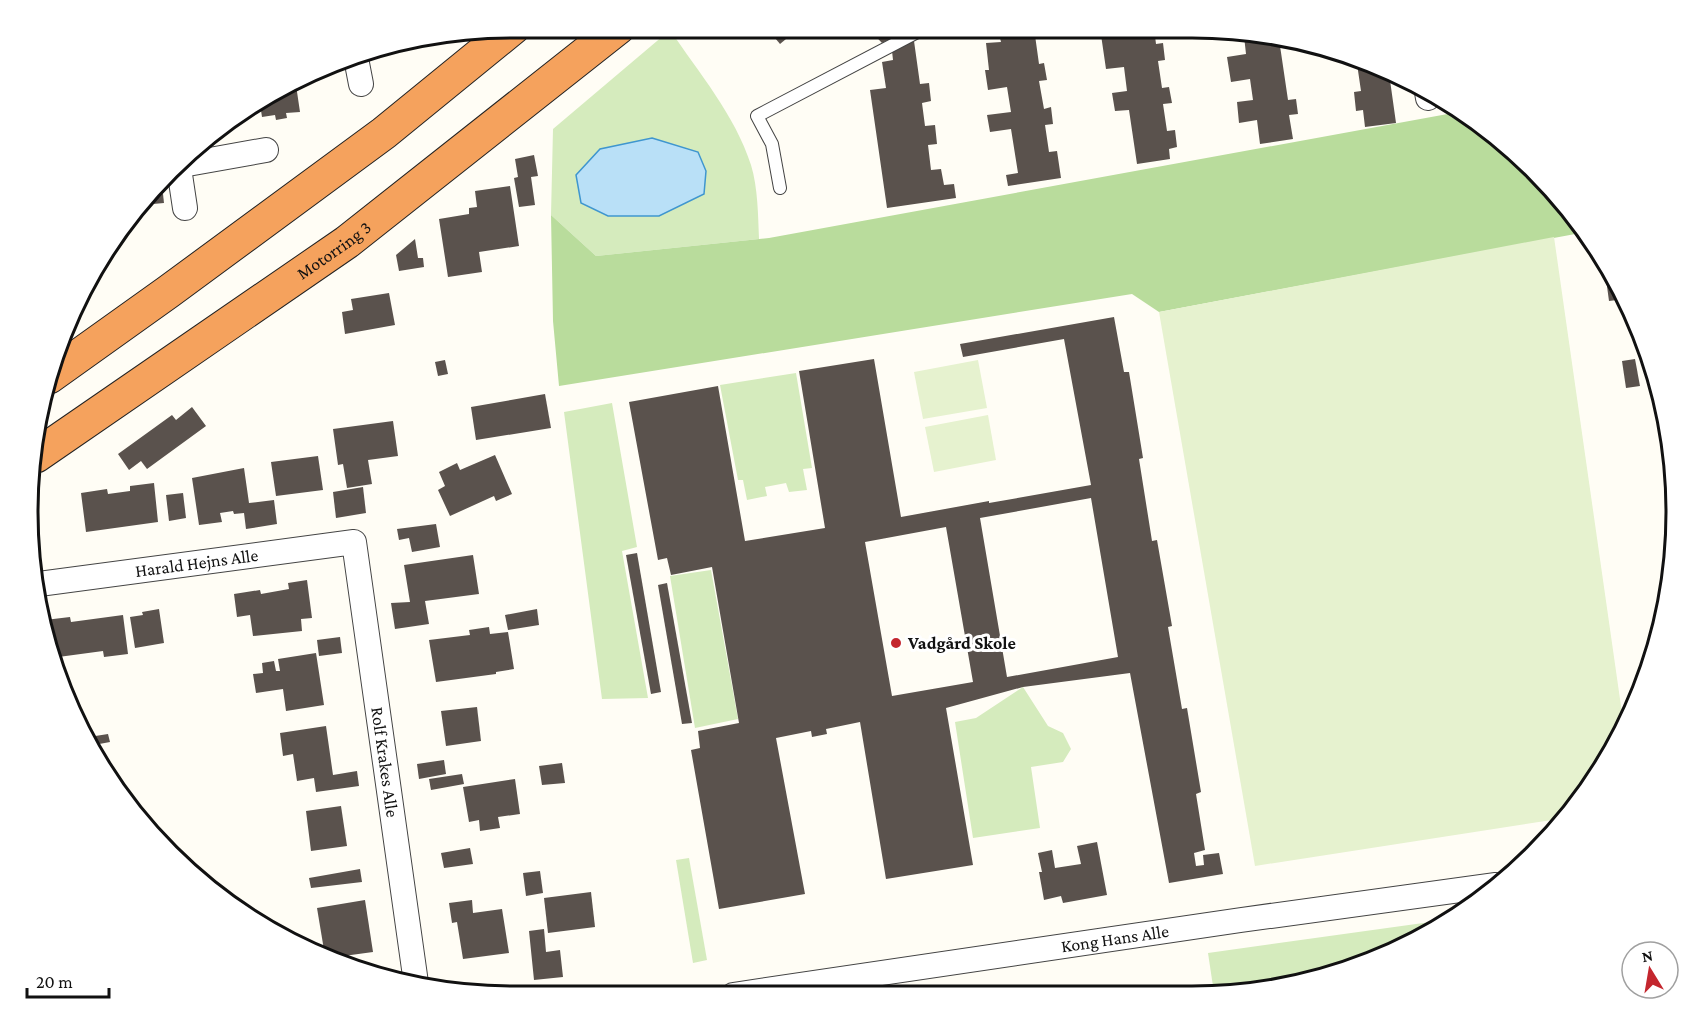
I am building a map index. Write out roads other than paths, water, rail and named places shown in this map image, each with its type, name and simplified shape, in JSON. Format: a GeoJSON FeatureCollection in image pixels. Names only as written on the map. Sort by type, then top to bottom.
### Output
{"type":"FeatureCollection","features":[{"type":"Feature","properties":{"kind":"highway"},"geometry":{"type":"LineString","coordinates":[[60,369],[384,133],[500,38]]}},
{"type":"Feature","properties":{"kind":"highway","name":"Motorring 3"},"geometry":{"type":"LineString","coordinates":[[42,452],[346,242],[605,38]]}},
{"type":"Feature","properties":{"kind":"street"},"geometry":{"type":"LineString","coordinates":[[358,63],[362,84]]}},
{"type":"Feature","properties":{"kind":"street"},"geometry":{"type":"LineString","coordinates":[[189,164],[266,150]]}},
{"type":"Feature","properties":{"kind":"street"},"geometry":{"type":"LineString","coordinates":[[181,172],[185,208]]}},
{"type":"Feature","properties":{"kind":"street","name":"Harald Hejns Alle"},"geometry":{"type":"LineString","coordinates":[[44,583],[354,542]]}},
{"type":"Feature","properties":{"kind":"street","name":"Rolf Krakes Alle"},"geometry":{"type":"LineString","coordinates":[[354,542],[415,976]]}},
{"type":"Feature","properties":{"kind":"street","name":"Kong Hans Alle"},"geometry":{"type":"LineString","coordinates":[[794,986],[1483,887]]}},
{"type":"Feature","properties":{"kind":"lane"},"geometry":{"type":"LineString","coordinates":[[780,188],[772,144],[757,116],[906,38]]}},
{"type":"Feature","properties":{"kind":"water"},"geometry":{"type":"Polygon","coordinates":[[[652,138],[698,152],[706,171],[704,194],[659,216],[608,216],[581,203],[576,175],[600,149],[652,138]]]}},
{"type":"Feature","properties":{"kind":"place","name":"Vadgård Skole"},"geometry":{"type":"Point","coordinates":[896,643]}}]}
